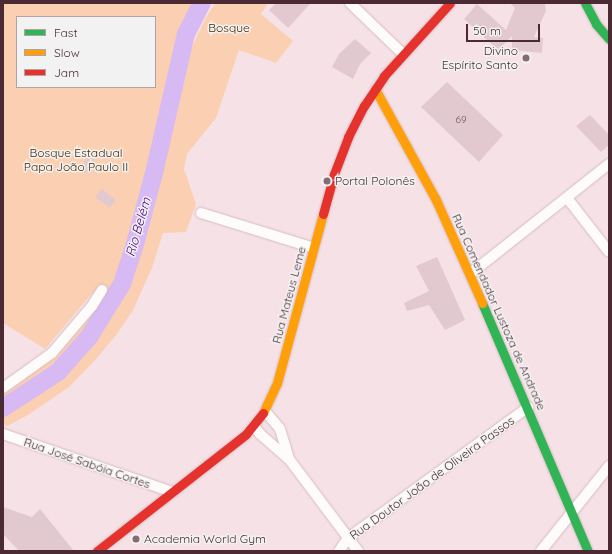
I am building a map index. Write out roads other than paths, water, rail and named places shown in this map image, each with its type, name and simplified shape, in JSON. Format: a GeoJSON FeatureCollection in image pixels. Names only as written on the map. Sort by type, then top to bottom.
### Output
{"type":"FeatureCollection","features":[{"type":"Feature","properties":{"kind":"main road","name":"Rua Mateus Leme"},"geometry":{"type":"LineString","coordinates":[[96,551],[254,426],[265,411],[277,383],[334,174],[348,137],[375,89],[403,54],[450,3]]}},
{"type":"Feature","properties":{"kind":"main road"},"geometry":{"type":"LineString","coordinates":[[585,3],[596,24],[609,39]]}},
{"type":"Feature","properties":{"kind":"main road","name":"Rua Comendador Lustoza de Andrade"},"geometry":{"type":"LineString","coordinates":[[375,89],[436,200],[528,407],[588,551]]}},
{"type":"Feature","properties":{"kind":"street"},"geometry":{"type":"LineString","coordinates":[[350,3],[403,54]]}},
{"type":"Feature","properties":{"kind":"street"},"geometry":{"type":"LineString","coordinates":[[470,274],[609,164]]}},
{"type":"Feature","properties":{"kind":"street"},"geometry":{"type":"LineString","coordinates":[[567,198],[609,252]]}},
{"type":"Feature","properties":{"kind":"street"},"geometry":{"type":"LineString","coordinates":[[201,213],[314,248]]}},
{"type":"Feature","properties":{"kind":"street"},"geometry":{"type":"LineString","coordinates":[[3,388],[52,353],[92,306],[102,290]]}},
{"type":"Feature","properties":{"kind":"street","name":"Rua Doutor João de Oliveira Passos"},"geometry":{"type":"LineString","coordinates":[[339,551],[348,538],[528,407]]}},
{"type":"Feature","properties":{"kind":"street"},"geometry":{"type":"LineString","coordinates":[[265,411],[280,429],[289,459]]}},
{"type":"Feature","properties":{"kind":"street"},"geometry":{"type":"LineString","coordinates":[[254,426],[260,434],[289,459],[358,551]]}},
{"type":"Feature","properties":{"kind":"street","name":"Rua José Sabóia Cortes"},"geometry":{"type":"LineString","coordinates":[[3,434],[172,492]]}},
{"type":"Feature","properties":{"kind":"street"},"geometry":{"type":"LineString","coordinates":[[541,551],[609,466]]}},
{"type":"Feature","properties":{"kind":"waterway","name":"Rio Belém"},"geometry":{"type":"LineString","coordinates":[[3,408],[58,372],[89,337],[122,284],[134,248],[155,169],[186,34],[202,3]]}},
{"type":"Feature","properties":{"kind":"place","name":"Divino Espírito Santo"},"geometry":{"type":"Point","coordinates":[526,58]}},
{"type":"Feature","properties":{"kind":"place","name":"Portal Polonês"},"geometry":{"type":"Point","coordinates":[327,181]}},
{"type":"Feature","properties":{"kind":"place","name":"Academia World Gym"},"geometry":{"type":"Point","coordinates":[136,539]}},
{"type":"Feature","properties":{"kind":"park label","name":"Bosque"},"geometry":{"type":"Point","coordinates":[229,28]}},
{"type":"Feature","properties":{"kind":"park label","name":"Bosque Estadual Papa João Paulo II"},"geometry":{"type":"Point","coordinates":[76,160]}}]}
